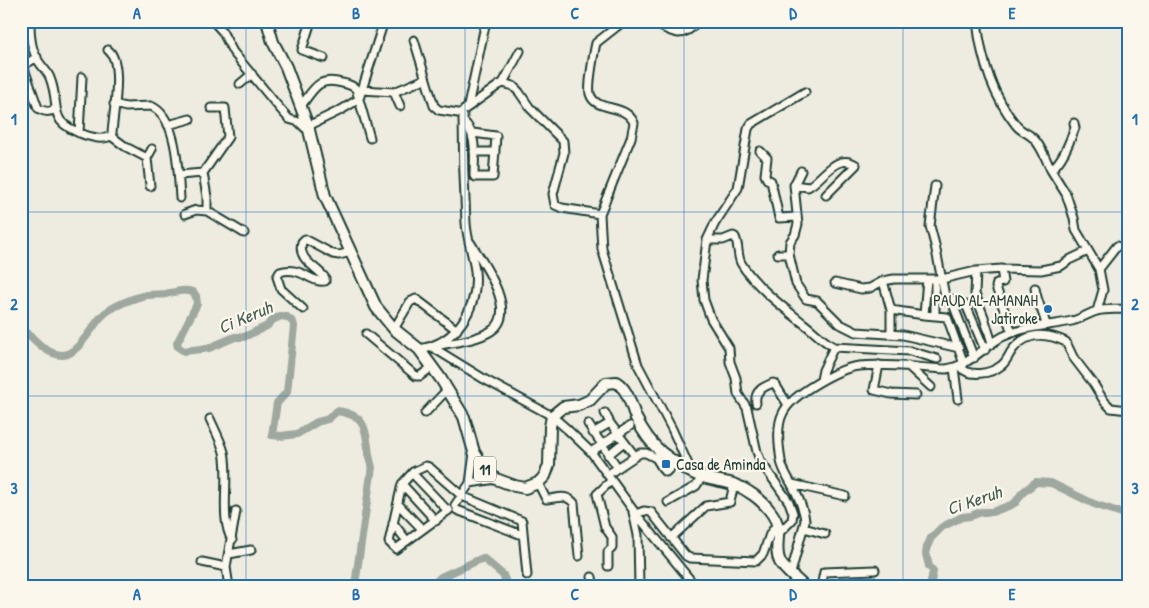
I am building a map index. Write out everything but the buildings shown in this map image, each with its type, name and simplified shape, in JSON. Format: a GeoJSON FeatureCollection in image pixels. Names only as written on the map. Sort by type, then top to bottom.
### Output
{"type":"FeatureCollection","features":[{"type":"Feature","properties":{"kind":"highway","name":"11"},"geometry":{"type":"LineString","coordinates":[[267,21],[273,42],[286,68],[309,127],[326,196],[376,307],[394,329],[418,349],[448,390],[464,417],[474,452],[486,471],[496,479],[525,488],[538,483]]}},
{"type":"Feature","properties":{"kind":"highway"},"geometry":{"type":"LineString","coordinates":[[538,483],[545,476],[549,465],[552,416],[563,407],[579,405],[590,400],[606,384],[616,382],[624,390],[637,419],[656,447],[697,475],[734,484],[761,501],[772,512],[778,528],[782,565],[804,587]]}},
{"type":"Feature","properties":{"kind":"street"},"geometry":{"type":"LineString","coordinates":[[30,21],[32,45],[36,57],[50,80],[55,109],[61,123],[79,133],[102,139],[111,136]]}},
{"type":"Feature","properties":{"kind":"street"},"geometry":{"type":"LineString","coordinates":[[215,21],[233,52],[290,119],[299,122],[305,128],[359,99],[384,21]]}},
{"type":"Feature","properties":{"kind":"street"},"geometry":{"type":"LineString","coordinates":[[311,21],[302,50],[324,58]]}},
{"type":"Feature","properties":{"kind":"street"},"geometry":{"type":"LineString","coordinates":[[432,347],[457,330],[469,310],[473,298],[475,270],[466,235],[463,183],[463,113],[486,21]]}},
{"type":"Feature","properties":{"kind":"street"},"geometry":{"type":"LineString","coordinates":[[624,21],[596,42],[590,85],[590,92],[594,100],[600,104],[626,112],[634,123],[631,138],[600,214],[602,249],[632,348],[643,376],[697,475],[696,486],[668,502]]}},
{"type":"Feature","properties":{"kind":"street"},"geometry":{"type":"LineString","coordinates":[[651,21],[679,33],[688,32],[698,21]]}},
{"type":"Feature","properties":{"kind":"street"},"geometry":{"type":"LineString","coordinates":[[977,21],[979,46],[999,100],[1017,127],[1036,141],[1066,194],[1076,230],[1099,269],[1103,290],[1097,311]]}},
{"type":"Feature","properties":{"kind":"street"},"geometry":{"type":"LineString","coordinates":[[414,40],[431,101],[436,109],[463,113],[503,83],[520,50]]}},
{"type":"Feature","properties":{"kind":"street"},"geometry":{"type":"LineString","coordinates":[[108,50],[113,54],[116,62],[111,136]]}},
{"type":"Feature","properties":{"kind":"street"},"geometry":{"type":"LineString","coordinates":[[36,57],[22,63],[38,108],[44,112],[51,112],[55,109]]}},
{"type":"Feature","properties":{"kind":"street"},"geometry":{"type":"LineString","coordinates":[[240,84],[252,74]]}},
{"type":"Feature","properties":{"kind":"street"},"geometry":{"type":"LineString","coordinates":[[79,133],[82,77]]}},
{"type":"Feature","properties":{"kind":"street"},"geometry":{"type":"LineString","coordinates":[[362,90],[394,92],[425,79]]}},
{"type":"Feature","properties":{"kind":"street"},"geometry":{"type":"LineString","coordinates":[[301,106],[315,88],[326,80],[354,87],[370,138]]}},
{"type":"Feature","properties":{"kind":"street"},"geometry":{"type":"LineString","coordinates":[[503,83],[513,86],[520,92],[530,108],[563,142],[564,153],[553,194],[555,205],[562,208],[600,214]]}},
{"type":"Feature","properties":{"kind":"street"},"geometry":{"type":"LineString","coordinates":[[394,92],[400,106]]}},
{"type":"Feature","properties":{"kind":"street"},"geometry":{"type":"LineString","coordinates":[[634,512],[651,512],[686,556],[690,558],[756,561],[763,554],[770,534],[792,520],[789,502],[761,462],[752,434],[747,408],[738,394],[736,378],[730,362],[729,348],[707,310],[702,293],[702,280],[707,240],[715,223],[738,188],[748,129],[751,124],[805,92]]}},
{"type":"Feature","properties":{"kind":"street"},"geometry":{"type":"LineString","coordinates":[[114,104],[126,107],[151,106],[160,112],[168,125],[175,148],[180,198]]}},
{"type":"Feature","properties":{"kind":"street"},"geometry":{"type":"LineString","coordinates":[[207,211],[208,197],[203,173],[228,137],[224,108],[211,108]]}},
{"type":"Feature","properties":{"kind":"street"},"geometry":{"type":"LineString","coordinates":[[463,113],[473,133],[474,176],[492,178],[494,176],[496,136],[473,133]]}},
{"type":"Feature","properties":{"kind":"street"},"geometry":{"type":"LineString","coordinates":[[168,125],[190,119]]}},
{"type":"Feature","properties":{"kind":"street"},"geometry":{"type":"LineString","coordinates":[[1051,170],[1058,164],[1070,141],[1075,128],[1074,123]]}},
{"type":"Feature","properties":{"kind":"street"},"geometry":{"type":"LineString","coordinates":[[111,136],[126,147],[148,158]]}},
{"type":"Feature","properties":{"kind":"street"},"geometry":{"type":"LineString","coordinates":[[150,186],[148,158],[152,149]]}},
{"type":"Feature","properties":{"kind":"street"},"geometry":{"type":"LineString","coordinates":[[760,151],[767,158],[765,175],[771,181],[779,218],[797,217]]}},
{"type":"Feature","properties":{"kind":"street"},"geometry":{"type":"LineString","coordinates":[[474,152],[495,152]]}},
{"type":"Feature","properties":{"kind":"street"},"geometry":{"type":"LineString","coordinates":[[794,184],[808,187],[820,179],[831,166],[837,163],[847,161],[856,165],[826,194]]}},
{"type":"Feature","properties":{"kind":"street"},"geometry":{"type":"LineString","coordinates":[[801,171],[794,184],[797,231],[790,242],[789,254],[796,284],[806,299],[817,301],[840,324],[849,330],[863,333],[891,333],[959,348]]}},
{"type":"Feature","properties":{"kind":"street"},"geometry":{"type":"LineString","coordinates":[[178,175],[203,173]]}},
{"type":"Feature","properties":{"kind":"street"},"geometry":{"type":"LineString","coordinates":[[934,186],[930,226],[939,279],[946,301],[951,299],[974,358]]}},
{"type":"Feature","properties":{"kind":"street"},"geometry":{"type":"LineString","coordinates":[[185,214],[196,210],[207,211],[244,233]]}},
{"type":"Feature","properties":{"kind":"street"},"geometry":{"type":"LineString","coordinates":[[418,349],[481,336],[494,330],[501,318],[502,305],[496,285],[466,235]]}},
{"type":"Feature","properties":{"kind":"street"},"geometry":{"type":"LineString","coordinates":[[707,240],[723,240],[735,237],[739,257],[751,275],[782,307],[805,324],[824,342],[834,347],[910,351],[937,359]]}},
{"type":"Feature","properties":{"kind":"street"},"geometry":{"type":"LineString","coordinates":[[304,309],[281,290],[277,277],[280,272],[294,270],[317,281],[325,281],[320,271],[304,260],[301,253],[302,242],[306,239],[333,254],[339,255],[351,252]]}},
{"type":"Feature","properties":{"kind":"street"},"geometry":{"type":"LineString","coordinates":[[1099,269],[1117,246]]}},
{"type":"Feature","properties":{"kind":"street"},"geometry":{"type":"LineString","coordinates":[[835,283],[870,288],[883,281],[894,279],[939,279],[976,271],[1001,269],[1041,270],[1060,266],[1088,251]]}},
{"type":"Feature","properties":{"kind":"street"},"geometry":{"type":"LineString","coordinates":[[778,254],[789,254]]}},
{"type":"Feature","properties":{"kind":"street"},"geometry":{"type":"LineString","coordinates":[[1001,269],[1003,282],[997,283],[996,287],[1012,332]]}},
{"type":"Feature","properties":{"kind":"street"},"geometry":{"type":"LineString","coordinates":[[976,271],[975,294],[992,343]]}},
{"type":"Feature","properties":{"kind":"street"},"geometry":{"type":"LineString","coordinates":[[924,314],[927,279]]}},
{"type":"Feature","properties":{"kind":"street"},"geometry":{"type":"LineString","coordinates":[[935,315],[939,279]]}},
{"type":"Feature","properties":{"kind":"street"},"geometry":{"type":"LineString","coordinates":[[883,281],[891,310],[891,333]]}},
{"type":"Feature","properties":{"kind":"street"},"geometry":{"type":"LineString","coordinates":[[1035,288],[1046,325]]}},
{"type":"Feature","properties":{"kind":"street"},"geometry":{"type":"LineString","coordinates":[[394,329],[410,302],[416,299],[457,330]]}},
{"type":"Feature","properties":{"kind":"street"},"geometry":{"type":"LineString","coordinates":[[966,305],[985,350]]}},
{"type":"Feature","properties":{"kind":"street"},"geometry":{"type":"LineString","coordinates":[[791,573],[804,528],[804,514],[792,484],[785,474],[781,461],[779,431],[783,412],[788,405],[807,390],[821,380],[857,366],[880,365],[946,369],[959,366],[974,358],[992,343],[1012,332],[1074,320],[1097,311],[1128,309]]}},
{"type":"Feature","properties":{"kind":"street"},"geometry":{"type":"LineString","coordinates":[[891,310],[947,317],[959,348],[958,399]]}},
{"type":"Feature","properties":{"kind":"street"},"geometry":{"type":"LineString","coordinates":[[366,334],[416,376],[420,376],[432,367]]}},
{"type":"Feature","properties":{"kind":"street"},"geometry":{"type":"LineString","coordinates":[[959,366],[966,372],[978,374],[987,372],[1003,364],[1014,348],[1023,340],[1038,335],[1050,335],[1066,342],[1073,358],[1111,408],[1128,410]]}},
{"type":"Feature","properties":{"kind":"street"},"geometry":{"type":"LineString","coordinates":[[432,347],[484,380],[552,416],[590,452],[634,512],[696,587]]}},
{"type":"Feature","properties":{"kind":"street"},"geometry":{"type":"LineString","coordinates":[[821,380],[823,370],[834,347]]}},
{"type":"Feature","properties":{"kind":"street"},"geometry":{"type":"LineString","coordinates":[[880,365],[874,390],[891,394],[916,395]]}},
{"type":"Feature","properties":{"kind":"street"},"geometry":{"type":"LineString","coordinates":[[908,366],[931,387]]}},
{"type":"Feature","properties":{"kind":"street"},"geometry":{"type":"LineString","coordinates":[[756,403],[755,397],[757,393],[773,383],[788,405]]}},
{"type":"Feature","properties":{"kind":"street"},"geometry":{"type":"LineString","coordinates":[[425,413],[448,390]]}},
{"type":"Feature","properties":{"kind":"street"},"geometry":{"type":"LineString","coordinates":[[605,413],[610,424],[635,456]]}},
{"type":"Feature","properties":{"kind":"street"},"geometry":{"type":"LineString","coordinates":[[210,419],[224,452],[227,532],[232,540]]}},
{"type":"Feature","properties":{"kind":"street"},"geometry":{"type":"LineString","coordinates":[[588,424],[618,468]]}},
{"type":"Feature","properties":{"kind":"street"},"geometry":{"type":"LineString","coordinates":[[593,433],[610,424]]}},
{"type":"Feature","properties":{"kind":"street"},"geometry":{"type":"LineString","coordinates":[[594,450],[630,426]]}},
{"type":"Feature","properties":{"kind":"street"},"geometry":{"type":"LineString","coordinates":[[608,455],[624,442]]}},
{"type":"Feature","properties":{"kind":"street"},"geometry":{"type":"LineString","coordinates":[[474,452],[470,483],[462,496],[452,509],[396,549],[389,542],[402,484],[412,473],[429,466],[462,496],[521,519],[526,575]]}},
{"type":"Feature","properties":{"kind":"street"},"geometry":{"type":"LineString","coordinates":[[610,473],[640,453],[656,458],[666,472],[676,462]]}},
{"type":"Feature","properties":{"kind":"street"},"geometry":{"type":"LineString","coordinates":[[412,473],[452,509],[522,535]]}},
{"type":"Feature","properties":{"kind":"street"},"geometry":{"type":"LineString","coordinates":[[470,483],[496,479]]}},
{"type":"Feature","properties":{"kind":"street"},"geometry":{"type":"LineString","coordinates":[[608,566],[608,552],[612,548],[612,537],[605,527],[597,494],[611,482]]}},
{"type":"Feature","properties":{"kind":"street"},"geometry":{"type":"LineString","coordinates":[[538,483],[546,499],[564,497],[571,499],[574,503],[579,556]]}},
{"type":"Feature","properties":{"kind":"street"},"geometry":{"type":"LineString","coordinates":[[402,484],[436,521]]}},
{"type":"Feature","properties":{"kind":"street"},"geometry":{"type":"LineString","coordinates":[[671,538],[706,506],[730,502],[734,484]]}},
{"type":"Feature","properties":{"kind":"street"},"geometry":{"type":"LineString","coordinates":[[792,484],[845,496]]}},
{"type":"Feature","properties":{"kind":"street"},"geometry":{"type":"LineString","coordinates":[[398,504],[422,530]]}},
{"type":"Feature","properties":{"kind":"street"},"geometry":{"type":"LineString","coordinates":[[229,587],[226,567],[236,511]]}},
{"type":"Feature","properties":{"kind":"street"},"geometry":{"type":"LineString","coordinates":[[634,512],[638,535],[638,587]]}},
{"type":"Feature","properties":{"kind":"street"},"geometry":{"type":"LineString","coordinates":[[394,523],[407,540]]}},
{"type":"Feature","properties":{"kind":"street"},"geometry":{"type":"LineString","coordinates":[[804,528],[825,534]]}},
{"type":"Feature","properties":{"kind":"street"},"geometry":{"type":"LineString","coordinates":[[229,554],[251,550]]}},
{"type":"Feature","properties":{"kind":"street"},"geometry":{"type":"LineString","coordinates":[[202,562],[226,567]]}},
{"type":"Feature","properties":{"kind":"street"},"geometry":{"type":"LineString","coordinates":[[821,587],[824,572],[875,570]]}},
{"type":"Feature","properties":{"kind":"street"},"geometry":{"type":"LineString","coordinates":[[592,577],[594,587]]}},
{"type":"Feature","properties":{"kind":"waterway","name":"Ci Keruh"},"geometry":{"type":"LineString","coordinates":[[21,329],[50,352],[62,355],[68,354],[79,345],[102,316],[117,306],[142,296],[182,291],[193,292],[196,296],[197,304],[177,343],[178,347],[184,351],[209,348],[235,337],[244,337],[267,326],[272,320],[281,316],[287,317],[293,322],[294,326],[287,392],[277,403],[272,435],[297,434],[317,422],[328,419],[337,411],[357,418],[365,431],[372,467],[356,587]]}},
{"type":"Feature","properties":{"kind":"waterway","name":"Ci Keruh"},"geometry":{"type":"LineString","coordinates":[[930,587],[933,571],[929,566],[926,554],[927,547],[931,538],[942,527],[962,517],[981,512],[992,512],[1011,505],[1036,482],[1051,483],[1094,504],[1128,515]]}},
{"type":"Feature","properties":{"kind":"waterway","name":"Ci Keruh"},"geometry":{"type":"LineString","coordinates":[[430,587],[441,577],[483,558],[503,575],[508,587]]}},
{"type":"Feature","properties":{"kind":"place","name":"PAUD AL-AMANAH Jatiroke"},"geometry":{"type":"Point","coordinates":[1048,309]}},
{"type":"Feature","properties":{"kind":"place","name":"Casa de Aminda"},"geometry":{"type":"Point","coordinates":[666,464]}}]}
